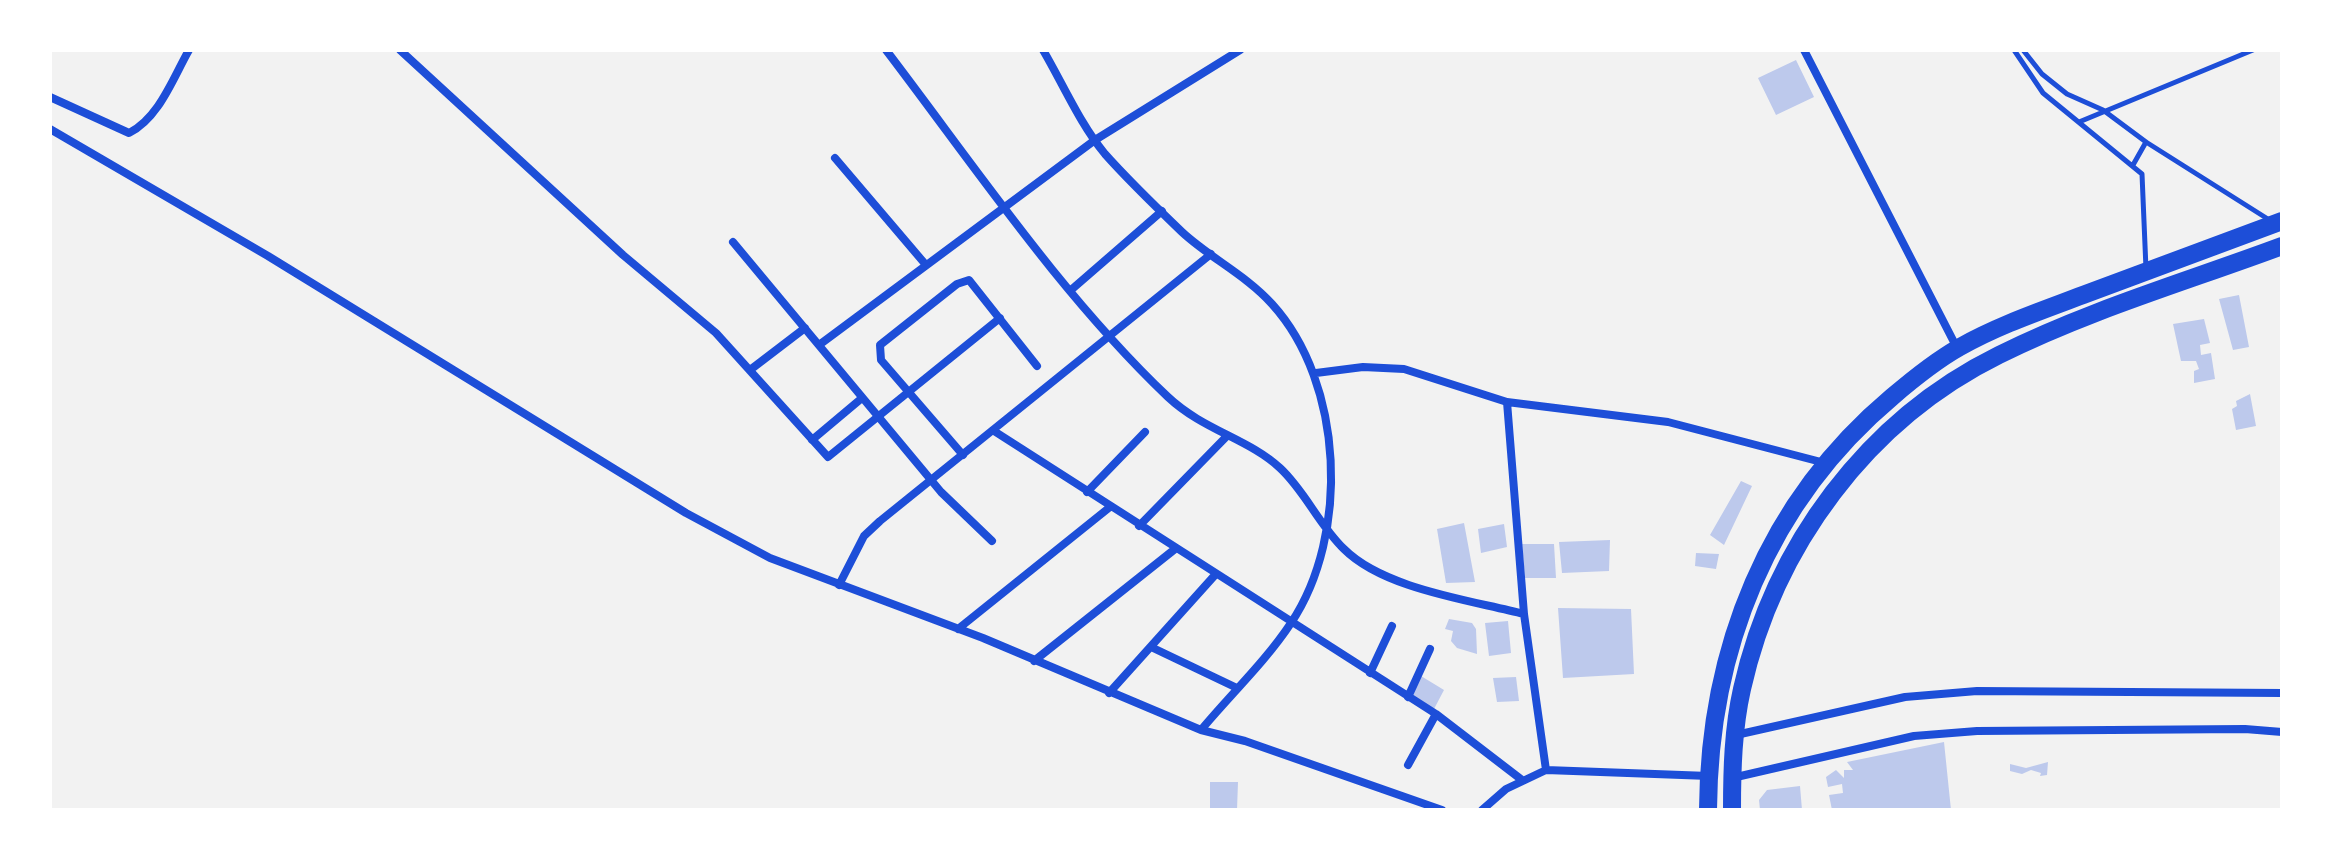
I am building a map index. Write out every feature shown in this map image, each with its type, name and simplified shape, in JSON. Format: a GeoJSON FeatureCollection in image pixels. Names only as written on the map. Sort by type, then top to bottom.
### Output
{"type":"FeatureCollection","features":[{"type":"Feature","properties":{"kind":"highway"},"geometry":{"type":"LineString","coordinates":[[1708,810],[1717,693],[1740,611],[1776,534],[1825,463],[1874,412],[1957,348],[1989,332],[2279,222]]}},
{"type":"Feature","properties":{"kind":"highway"},"geometry":{"type":"LineString","coordinates":[[2249,233],[2256,256]]}},
{"type":"Feature","properties":{"kind":"highway"},"geometry":{"type":"LineString","coordinates":[[1732,810],[1735,735],[1752,649],[1784,568],[1831,494],[1890,429],[1948,385],[1998,355],[2282,246]]}},
{"type":"Feature","properties":{"kind":"street"},"geometry":{"type":"LineString","coordinates":[[50,97],[129,133],[141,127],[153,113],[189,50]]}},
{"type":"Feature","properties":{"kind":"street"},"geometry":{"type":"LineString","coordinates":[[400,50],[623,255],[716,333],[828,457],[1000,318]]}},
{"type":"Feature","properties":{"kind":"street"},"geometry":{"type":"LineString","coordinates":[[886,50],[1071,290],[1183,411],[1279,467],[1346,552],[1374,570],[1415,586],[1524,614]]}},
{"type":"Feature","properties":{"kind":"street"},"geometry":{"type":"LineString","coordinates":[[1043,50],[1095,140],[1162,211],[1273,305],[1316,373],[1327,421],[1328,532],[1318,570],[1291,623],[1201,730]]}},
{"type":"Feature","properties":{"kind":"street"},"geometry":{"type":"LineString","coordinates":[[819,345],[1095,140],[1240,50]]}},
{"type":"Feature","properties":{"kind":"street"},"geometry":{"type":"LineString","coordinates":[[1804,50],[1957,348]]}},
{"type":"Feature","properties":{"kind":"street"},"geometry":{"type":"LineString","coordinates":[[50,129],[268,256],[714,529],[770,558],[958,629],[1201,730],[1245,741],[1442,810]]}},
{"type":"Feature","properties":{"kind":"street"},"geometry":{"type":"LineString","coordinates":[[835,158],[926,265]]}},
{"type":"Feature","properties":{"kind":"street"},"geometry":{"type":"LineString","coordinates":[[1071,290],[1162,211]]}},
{"type":"Feature","properties":{"kind":"street"},"geometry":{"type":"LineString","coordinates":[[733,242],[931,480],[992,541]]}},
{"type":"Feature","properties":{"kind":"street"},"geometry":{"type":"LineString","coordinates":[[839,585],[864,536],[1211,254]]}},
{"type":"Feature","properties":{"kind":"street"},"geometry":{"type":"LineString","coordinates":[[963,455],[907,392],[878,351],[884,342],[957,284],[969,280],[1037,366]]}},
{"type":"Feature","properties":{"kind":"street"},"geometry":{"type":"LineString","coordinates":[[750,370],[805,328]]}},
{"type":"Feature","properties":{"kind":"street"},"geometry":{"type":"LineString","coordinates":[[1316,373],[1363,367],[1404,369],[1507,402],[1668,422],[1825,463]]}},
{"type":"Feature","properties":{"kind":"street"},"geometry":{"type":"LineString","coordinates":[[812,440],[862,398]]}},
{"type":"Feature","properties":{"kind":"street"},"geometry":{"type":"LineString","coordinates":[[1507,402],[1524,614],[1546,770]]}},
{"type":"Feature","properties":{"kind":"street"},"geometry":{"type":"LineString","coordinates":[[994,431],[1436,714],[1522,780]]}},
{"type":"Feature","properties":{"kind":"street"},"geometry":{"type":"LineString","coordinates":[[1087,492],[1145,432]]}},
{"type":"Feature","properties":{"kind":"street"},"geometry":{"type":"LineString","coordinates":[[1139,526],[1226,437]]}},
{"type":"Feature","properties":{"kind":"street"},"geometry":{"type":"LineString","coordinates":[[958,629],[1110,507]]}},
{"type":"Feature","properties":{"kind":"street"},"geometry":{"type":"LineString","coordinates":[[1034,661],[1175,549]]}},
{"type":"Feature","properties":{"kind":"street"},"geometry":{"type":"LineString","coordinates":[[1109,693],[1215,575]]}},
{"type":"Feature","properties":{"kind":"street"},"geometry":{"type":"LineString","coordinates":[[1370,673],[1392,626]]}},
{"type":"Feature","properties":{"kind":"street"},"geometry":{"type":"LineString","coordinates":[[1151,647],[1237,688]]}},
{"type":"Feature","properties":{"kind":"street"},"geometry":{"type":"LineString","coordinates":[[1408,697],[1430,649]]}},
{"type":"Feature","properties":{"kind":"street"},"geometry":{"type":"LineString","coordinates":[[1735,735],[1905,697],[1977,691],[2282,693]]}},
{"type":"Feature","properties":{"kind":"street"},"geometry":{"type":"LineString","coordinates":[[1408,765],[1436,714]]}},
{"type":"Feature","properties":{"kind":"street"},"geometry":{"type":"LineString","coordinates":[[1732,778],[1930,735],[2230,729],[2282,732]]}},
{"type":"Feature","properties":{"kind":"street"},"geometry":{"type":"LineString","coordinates":[[1482,810],[1494,797],[1546,770],[1709,776]]}},
{"type":"Feature","properties":{"kind":"lane"},"geometry":{"type":"LineString","coordinates":[[2014,50],[2043,93],[2133,165],[2144,185],[2146,271]]}},
{"type":"Feature","properties":{"kind":"lane"},"geometry":{"type":"LineString","coordinates":[[2023,50],[2042,74],[2067,94],[2103,110],[2146,142],[2279,222]]}},
{"type":"Feature","properties":{"kind":"lane"},"geometry":{"type":"LineString","coordinates":[[2079,122],[2253,50]]}},
{"type":"Feature","properties":{"kind":"lane"},"geometry":{"type":"LineString","coordinates":[[2133,165],[2146,142]]}},
{"type":"Feature","properties":{"kind":"building"},"geometry":{"type":"Polygon","coordinates":[[[1796,60],[1814,97],[1776,115],[1758,78],[1796,60]]]}},
{"type":"Feature","properties":{"kind":"building"},"geometry":{"type":"Polygon","coordinates":[[[2239,295],[2249,347],[2233,350],[2219,299],[2239,295]]]}},
{"type":"Feature","properties":{"kind":"building"},"geometry":{"type":"Polygon","coordinates":[[[2204,319],[2210,343],[2200,345],[2201,355],[2211,353],[2215,379],[2194,383],[2194,371],[2199,369],[2196,361],[2181,361],[2173,324],[2204,319]]]}},
{"type":"Feature","properties":{"kind":"building"},"geometry":{"type":"Polygon","coordinates":[[[2250,394],[2256,426],[2236,430],[2232,409],[2237,406],[2236,401],[2250,394]]]}},
{"type":"Feature","properties":{"kind":"building"},"geometry":{"type":"Polygon","coordinates":[[[1741,481],[1752,486],[1724,545],[1710,535],[1741,481]]]}},
{"type":"Feature","properties":{"kind":"building"},"geometry":{"type":"Polygon","coordinates":[[[1464,523],[1475,582],[1446,583],[1437,529],[1464,523]]]}},
{"type":"Feature","properties":{"kind":"building"},"geometry":{"type":"Polygon","coordinates":[[[1504,524],[1507,547],[1481,553],[1478,529],[1504,524]]]}},
{"type":"Feature","properties":{"kind":"building"},"geometry":{"type":"Polygon","coordinates":[[[1610,540],[1609,571],[1562,573],[1559,542],[1610,540]]]}},
{"type":"Feature","properties":{"kind":"building"},"geometry":{"type":"Polygon","coordinates":[[[1522,544],[1554,544],[1556,578],[1525,578],[1522,544]]]}},
{"type":"Feature","properties":{"kind":"building"},"geometry":{"type":"Polygon","coordinates":[[[1696,553],[1719,554],[1716,569],[1695,566],[1696,553]]]}},
{"type":"Feature","properties":{"kind":"building"},"geometry":{"type":"Polygon","coordinates":[[[1558,608],[1631,609],[1634,674],[1563,678],[1558,608]]]}},
{"type":"Feature","properties":{"kind":"building"},"geometry":{"type":"Polygon","coordinates":[[[1449,619],[1472,623],[1476,629],[1477,654],[1457,648],[1451,641],[1453,631],[1445,629],[1449,619]]]}},
{"type":"Feature","properties":{"kind":"building"},"geometry":{"type":"Polygon","coordinates":[[[1508,621],[1511,653],[1489,656],[1485,623],[1508,621]]]}},
{"type":"Feature","properties":{"kind":"building"},"geometry":{"type":"Polygon","coordinates":[[[1421,676],[1444,690],[1434,709],[1411,696],[1421,676]]]}},
{"type":"Feature","properties":{"kind":"building"},"geometry":{"type":"Polygon","coordinates":[[[1516,677],[1519,701],[1497,702],[1493,678],[1516,677]]]}},
{"type":"Feature","properties":{"kind":"building"},"geometry":{"type":"Polygon","coordinates":[[[1944,742],[1951,810],[1832,810],[1829,795],[1843,793],[1842,784],[1828,787],[1826,777],[1836,770],[1844,778],[1844,770],[1853,770],[1847,762],[1944,742]]]}},
{"type":"Feature","properties":{"kind":"building"},"geometry":{"type":"Polygon","coordinates":[[[2048,762],[2047,775],[2040,776],[2041,773],[2031,770],[2022,774],[2010,771],[2010,764],[2026,768],[2048,762]]]}},
{"type":"Feature","properties":{"kind":"building"},"geometry":{"type":"Polygon","coordinates":[[[1210,782],[1238,782],[1237,810],[1210,809],[1210,782]]]}},
{"type":"Feature","properties":{"kind":"building"},"geometry":{"type":"Polygon","coordinates":[[[1800,786],[1802,810],[1760,810],[1759,800],[1767,790],[1800,786]]]}}]}
